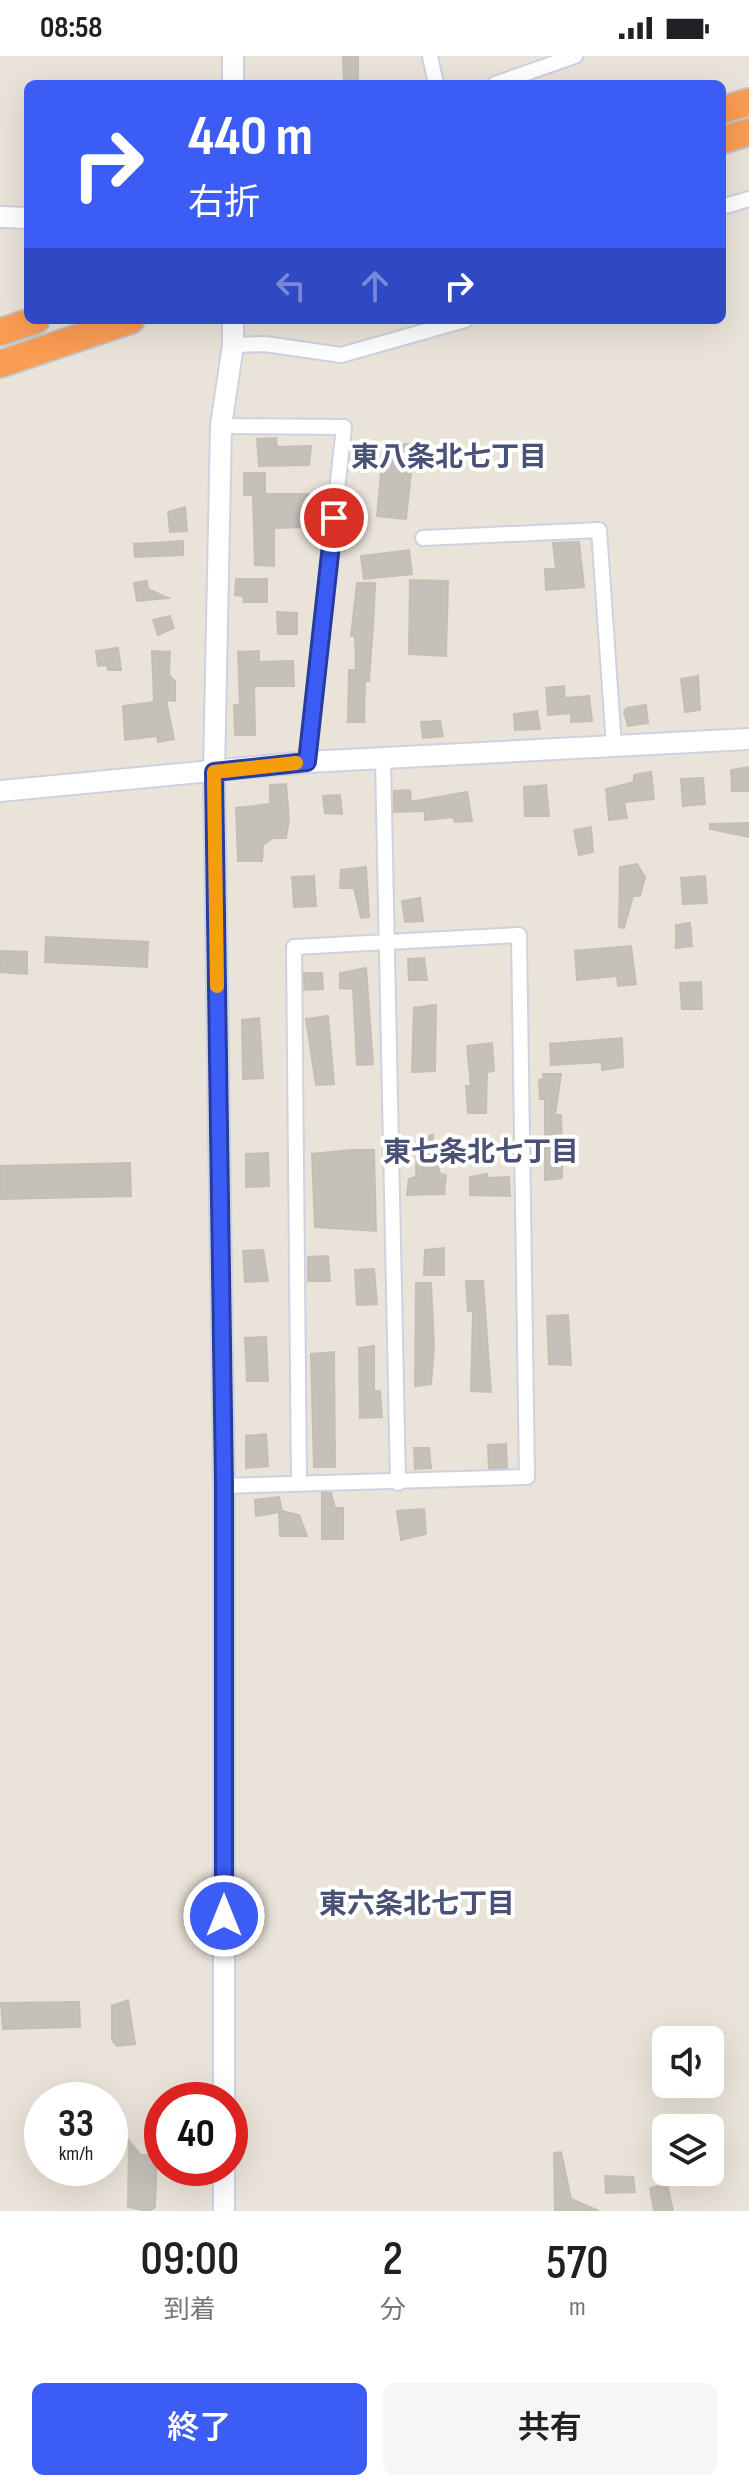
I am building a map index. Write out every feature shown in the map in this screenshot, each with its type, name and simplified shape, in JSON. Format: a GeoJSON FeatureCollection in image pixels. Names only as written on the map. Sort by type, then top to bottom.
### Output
{"type":"FeatureCollection","features":[{"type":"Feature","properties":{"kind":"highway"},"geometry":{"type":"LineString","coordinates":[[726,109],[749,102]]}},
{"type":"Feature","properties":{"kind":"highway"},"geometry":{"type":"LineString","coordinates":[[726,139],[749,132]]}},
{"type":"Feature","properties":{"kind":"highway"},"geometry":{"type":"LineString","coordinates":[[0,332],[24,324]]}},
{"type":"Feature","properties":{"kind":"highway"},"geometry":{"type":"LineString","coordinates":[[0,364],[118,324]]}},
{"type":"Feature","properties":{"kind":"street"},"geometry":{"type":"LineString","coordinates":[[233,56],[233,80]]}},
{"type":"Feature","properties":{"kind":"street"},"geometry":{"type":"LineString","coordinates":[[430,56],[435,80]]}},
{"type":"Feature","properties":{"kind":"street"},"geometry":{"type":"LineString","coordinates":[[506,80],[575,56]]}},
{"type":"Feature","properties":{"kind":"street"},"geometry":{"type":"LineString","coordinates":[[726,206],[749,199]]}},
{"type":"Feature","properties":{"kind":"street"},"geometry":{"type":"LineString","coordinates":[[0,217],[24,218]]}},
{"type":"Feature","properties":{"kind":"street"},"geometry":{"type":"LineString","coordinates":[[224,2082],[224,1486],[214,772],[221,426],[233,345],[233,324]]}},
{"type":"Feature","properties":{"kind":"street"},"geometry":{"type":"LineString","coordinates":[[233,345],[265,344],[341,355],[451,324]]}},
{"type":"Feature","properties":{"kind":"street"},"geometry":{"type":"LineString","coordinates":[[221,426],[344,427],[307,762]]}},
{"type":"Feature","properties":{"kind":"street"},"geometry":{"type":"LineString","coordinates":[[423,538],[599,530],[614,746]]}},
{"type":"Feature","properties":{"kind":"street"},"geometry":{"type":"LineString","coordinates":[[0,791],[307,762],[749,739]]}},
{"type":"Feature","properties":{"kind":"street"},"geometry":{"type":"LineString","coordinates":[[383,760],[398,1483]]}},
{"type":"Feature","properties":{"kind":"street"},"geometry":{"type":"LineString","coordinates":[[224,1486],[398,1483],[527,1477],[519,935],[294,947],[299,1484]]}},
{"type":"Feature","properties":{"kind":"street"},"geometry":{"type":"LineString","coordinates":[[224,2186],[224,2211]]}},
{"type":"Feature","properties":{"kind":"building"},"geometry":{"type":"Polygon","coordinates":[[[343,56],[358,56],[358,80],[344,80],[343,56]]]}},
{"type":"Feature","properties":{"kind":"building"},"geometry":{"type":"Polygon","coordinates":[[[276,438],[277,447],[311,446],[309,465],[259,466],[257,439],[276,438]]]}},
{"type":"Feature","properties":{"kind":"building"},"geometry":{"type":"Polygon","coordinates":[[[384,443],[414,445],[406,519],[377,516],[384,443]]]}},
{"type":"Feature","properties":{"kind":"building"},"geometry":{"type":"Polygon","coordinates":[[[244,473],[265,473],[265,494],[309,494],[309,527],[274,528],[274,566],[255,565],[253,495],[244,495],[244,473]]]}},
{"type":"Feature","properties":{"kind":"building"},"geometry":{"type":"Polygon","coordinates":[[[185,507],[187,531],[170,532],[168,512],[185,507]]]}},
{"type":"Feature","properties":{"kind":"building"},"geometry":{"type":"Polygon","coordinates":[[[183,541],[183,555],[135,557],[134,544],[183,541]]]}},
{"type":"Feature","properties":{"kind":"building"},"geometry":{"type":"Polygon","coordinates":[[[579,542],[584,587],[546,590],[545,569],[556,569],[553,543],[579,542]]]}},
{"type":"Feature","properties":{"kind":"building"},"geometry":{"type":"Polygon","coordinates":[[[409,550],[412,574],[364,579],[361,556],[409,550]]]}},
{"type":"Feature","properties":{"kind":"building"},"geometry":{"type":"Polygon","coordinates":[[[236,579],[267,579],[267,602],[244,602],[243,596],[235,595],[236,579]]]}},
{"type":"Feature","properties":{"kind":"building"},"geometry":{"type":"Polygon","coordinates":[[[410,580],[448,581],[446,656],[409,654],[410,580]]]}},
{"type":"Feature","properties":{"kind":"building"},"geometry":{"type":"Polygon","coordinates":[[[147,581],[148,589],[168,598],[137,601],[134,583],[147,581]]]}},
{"type":"Feature","properties":{"kind":"building"},"geometry":{"type":"Polygon","coordinates":[[[357,583],[375,583],[374,610],[369,681],[365,681],[364,722],[348,722],[349,670],[356,670],[355,636],[351,636],[357,583]]]}},
{"type":"Feature","properties":{"kind":"building"},"geometry":{"type":"Polygon","coordinates":[[[277,612],[297,613],[297,634],[278,634],[277,612]]]}},
{"type":"Feature","properties":{"kind":"building"},"geometry":{"type":"Polygon","coordinates":[[[170,616],[174,628],[158,635],[153,620],[170,616]]]}},
{"type":"Feature","properties":{"kind":"building"},"geometry":{"type":"Polygon","coordinates":[[[118,648],[121,670],[108,670],[107,665],[98,666],[96,651],[118,648]]]}},
{"type":"Feature","properties":{"kind":"building"},"geometry":{"type":"Polygon","coordinates":[[[152,651],[170,652],[169,675],[175,681],[175,701],[166,700],[174,739],[158,742],[157,736],[125,740],[123,706],[154,702],[152,651]]]}},
{"type":"Feature","properties":{"kind":"building"},"geometry":{"type":"Polygon","coordinates":[[[259,651],[259,662],[293,661],[294,686],[254,686],[255,735],[235,735],[234,705],[240,705],[238,652],[259,651]]]}},
{"type":"Feature","properties":{"kind":"building"},"geometry":{"type":"Polygon","coordinates":[[[698,676],[700,710],[685,712],[681,679],[698,676]]]}},
{"type":"Feature","properties":{"kind":"building"},"geometry":{"type":"Polygon","coordinates":[[[564,686],[565,698],[589,696],[592,721],[571,722],[571,713],[548,715],[546,688],[564,686]]]}},
{"type":"Feature","properties":{"kind":"building"},"geometry":{"type":"Polygon","coordinates":[[[646,705],[648,723],[628,726],[624,712],[627,708],[646,705]]]}},
{"type":"Feature","properties":{"kind":"building"},"geometry":{"type":"Polygon","coordinates":[[[537,711],[540,729],[515,730],[514,714],[537,711]]]}},
{"type":"Feature","properties":{"kind":"building"},"geometry":{"type":"Polygon","coordinates":[[[440,721],[443,736],[423,738],[421,722],[440,721]]]}},
{"type":"Feature","properties":{"kind":"building"},"geometry":{"type":"Polygon","coordinates":[[[749,767],[749,791],[732,791],[731,770],[749,767]]]}},
{"type":"Feature","properties":{"kind":"building"},"geometry":{"type":"Polygon","coordinates":[[[651,772],[654,799],[624,802],[627,818],[609,820],[606,789],[634,782],[634,775],[651,772]]]}},
{"type":"Feature","properties":{"kind":"building"},"geometry":{"type":"Polygon","coordinates":[[[703,778],[705,804],[683,806],[681,779],[703,778]]]}},
{"type":"Feature","properties":{"kind":"building"},"geometry":{"type":"Polygon","coordinates":[[[286,784],[289,819],[286,838],[273,838],[263,845],[262,861],[238,861],[236,808],[270,804],[270,785],[286,784]]]}},
{"type":"Feature","properties":{"kind":"building"},"geometry":{"type":"Polygon","coordinates":[[[546,785],[549,816],[525,816],[524,787],[546,785]]]}},
{"type":"Feature","properties":{"kind":"building"},"geometry":{"type":"Polygon","coordinates":[[[410,790],[411,802],[467,792],[472,821],[455,822],[453,817],[425,820],[425,811],[394,812],[394,791],[410,790]]]}},
{"type":"Feature","properties":{"kind":"building"},"geometry":{"type":"Polygon","coordinates":[[[340,795],[342,814],[325,813],[323,796],[340,795]]]}},
{"type":"Feature","properties":{"kind":"building"},"geometry":{"type":"Polygon","coordinates":[[[749,823],[749,837],[710,829],[710,824],[749,823]]]}},
{"type":"Feature","properties":{"kind":"building"},"geometry":{"type":"Polygon","coordinates":[[[591,827],[593,852],[579,855],[574,830],[591,827]]]}},
{"type":"Feature","properties":{"kind":"building"},"geometry":{"type":"Polygon","coordinates":[[[637,864],[645,877],[640,896],[633,896],[624,928],[619,927],[620,867],[637,864]]]}},
{"type":"Feature","properties":{"kind":"building"},"geometry":{"type":"Polygon","coordinates":[[[366,867],[369,917],[361,918],[354,888],[340,888],[341,870],[366,867]]]}},
{"type":"Feature","properties":{"kind":"building"},"geometry":{"type":"Polygon","coordinates":[[[314,876],[316,906],[294,907],[292,877],[314,876]]]}},
{"type":"Feature","properties":{"kind":"building"},"geometry":{"type":"Polygon","coordinates":[[[705,876],[707,903],[683,904],[681,878],[705,876]]]}},
{"type":"Feature","properties":{"kind":"building"},"geometry":{"type":"Polygon","coordinates":[[[420,898],[423,921],[405,922],[402,901],[420,898]]]}},
{"type":"Feature","properties":{"kind":"building"},"geometry":{"type":"Polygon","coordinates":[[[690,923],[692,946],[676,948],[676,925],[690,923]]]}},
{"type":"Feature","properties":{"kind":"building"},"geometry":{"type":"Polygon","coordinates":[[[46,937],[148,942],[147,967],[45,962],[46,937]]]}},
{"type":"Feature","properties":{"kind":"building"},"geometry":{"type":"Polygon","coordinates":[[[631,946],[636,984],[618,986],[617,976],[577,980],[575,951],[631,946]]]}},
{"type":"Feature","properties":{"kind":"building"},"geometry":{"type":"Polygon","coordinates":[[[0,951],[27,952],[27,974],[0,972],[0,951]]]}},
{"type":"Feature","properties":{"kind":"building"},"geometry":{"type":"Polygon","coordinates":[[[424,958],[427,980],[409,980],[408,959],[424,958]]]}},
{"type":"Feature","properties":{"kind":"building"},"geometry":{"type":"Polygon","coordinates":[[[366,968],[373,1064],[357,1065],[353,989],[340,988],[340,973],[366,968]]]}},
{"type":"Feature","properties":{"kind":"building"},"geometry":{"type":"Polygon","coordinates":[[[304,973],[322,973],[323,989],[304,990],[304,973]]]}},
{"type":"Feature","properties":{"kind":"building"},"geometry":{"type":"Polygon","coordinates":[[[701,982],[702,1009],[682,1009],[680,983],[701,982]]]}},
{"type":"Feature","properties":{"kind":"building"},"geometry":{"type":"Polygon","coordinates":[[[436,1005],[435,1071],[412,1072],[414,1008],[436,1005]]]}},
{"type":"Feature","properties":{"kind":"building"},"geometry":{"type":"Polygon","coordinates":[[[328,1016],[334,1084],[316,1085],[306,1019],[328,1016]]]}},
{"type":"Feature","properties":{"kind":"building"},"geometry":{"type":"Polygon","coordinates":[[[259,1018],[263,1078],[243,1079],[242,1020],[259,1018]]]}},
{"type":"Feature","properties":{"kind":"building"},"geometry":{"type":"Polygon","coordinates":[[[622,1038],[623,1067],[602,1070],[602,1062],[551,1065],[550,1044],[622,1038]]]}},
{"type":"Feature","properties":{"kind":"building"},"geometry":{"type":"Polygon","coordinates":[[[492,1043],[494,1071],[487,1072],[486,1113],[468,1113],[466,1086],[471,1086],[467,1046],[492,1043]]]}},
{"type":"Feature","properties":{"kind":"building"},"geometry":{"type":"Polygon","coordinates":[[[543,1074],[561,1074],[555,1115],[561,1115],[562,1178],[545,1180],[545,1099],[540,1099],[539,1080],[544,1079],[543,1074]]]}},
{"type":"Feature","properties":{"kind":"building"},"geometry":{"type":"Polygon","coordinates":[[[433,1135],[432,1164],[437,1163],[440,1174],[446,1175],[444,1194],[407,1195],[409,1179],[416,1177],[417,1140],[433,1135]]]}},
{"type":"Feature","properties":{"kind":"building"},"geometry":{"type":"Polygon","coordinates":[[[374,1150],[376,1231],[315,1227],[312,1154],[374,1150]]]}},
{"type":"Feature","properties":{"kind":"building"},"geometry":{"type":"Polygon","coordinates":[[[268,1153],[269,1186],[246,1187],[246,1154],[268,1153]]]}},
{"type":"Feature","properties":{"kind":"building"},"geometry":{"type":"Polygon","coordinates":[[[130,1163],[131,1196],[0,1199],[0,1166],[130,1163]]]}},
{"type":"Feature","properties":{"kind":"building"},"geometry":{"type":"Polygon","coordinates":[[[487,1174],[488,1178],[509,1177],[510,1196],[470,1195],[470,1177],[487,1174]]]}},
{"type":"Feature","properties":{"kind":"building"},"geometry":{"type":"Polygon","coordinates":[[[444,1248],[444,1275],[424,1275],[425,1250],[444,1248]]]}},
{"type":"Feature","properties":{"kind":"building"},"geometry":{"type":"Polygon","coordinates":[[[263,1250],[268,1281],[245,1282],[243,1251],[263,1250]]]}},
{"type":"Feature","properties":{"kind":"building"},"geometry":{"type":"Polygon","coordinates":[[[328,1256],[330,1281],[308,1281],[308,1257],[328,1256]]]}},
{"type":"Feature","properties":{"kind":"building"},"geometry":{"type":"Polygon","coordinates":[[[374,1269],[377,1304],[357,1305],[355,1270],[374,1269]]]}},
{"type":"Feature","properties":{"kind":"building"},"geometry":{"type":"Polygon","coordinates":[[[466,1281],[483,1281],[491,1392],[471,1391],[473,1311],[468,1311],[466,1281]]]}},
{"type":"Feature","properties":{"kind":"building"},"geometry":{"type":"Polygon","coordinates":[[[416,1283],[431,1283],[434,1346],[431,1384],[415,1386],[416,1283]]]}},
{"type":"Feature","properties":{"kind":"building"},"geometry":{"type":"Polygon","coordinates":[[[568,1315],[571,1365],[549,1364],[547,1316],[568,1315]]]}},
{"type":"Feature","properties":{"kind":"building"},"geometry":{"type":"Polygon","coordinates":[[[266,1337],[268,1381],[247,1381],[245,1338],[266,1337]]]}},
{"type":"Feature","properties":{"kind":"building"},"geometry":{"type":"Polygon","coordinates":[[[374,1346],[374,1391],[380,1391],[382,1417],[360,1418],[359,1348],[374,1346]]]}},
{"type":"Feature","properties":{"kind":"building"},"geometry":{"type":"Polygon","coordinates":[[[334,1352],[335,1467],[314,1467],[311,1354],[334,1352]]]}},
{"type":"Feature","properties":{"kind":"building"},"geometry":{"type":"Polygon","coordinates":[[[266,1434],[268,1466],[246,1468],[246,1436],[266,1434]]]}},
{"type":"Feature","properties":{"kind":"building"},"geometry":{"type":"Polygon","coordinates":[[[506,1444],[507,1468],[489,1468],[488,1445],[506,1444]]]}},
{"type":"Feature","properties":{"kind":"building"},"geometry":{"type":"Polygon","coordinates":[[[414,1448],[429,1448],[431,1468],[415,1469],[414,1448]]]}},
{"type":"Feature","properties":{"kind":"building"},"geometry":{"type":"Polygon","coordinates":[[[322,1493],[331,1493],[335,1508],[343,1508],[343,1539],[322,1539],[322,1493]]]}},
{"type":"Feature","properties":{"kind":"building"},"geometry":{"type":"Polygon","coordinates":[[[279,1497],[282,1511],[299,1515],[307,1536],[280,1536],[279,1512],[256,1516],[255,1500],[279,1497]]]}},
{"type":"Feature","properties":{"kind":"building"},"geometry":{"type":"Polygon","coordinates":[[[424,1509],[426,1534],[401,1540],[397,1511],[424,1509]]]}},
{"type":"Feature","properties":{"kind":"building"},"geometry":{"type":"Polygon","coordinates":[[[128,2000],[135,2044],[117,2046],[112,2040],[112,2006],[128,2000]]]}},
{"type":"Feature","properties":{"kind":"building"},"geometry":{"type":"Polygon","coordinates":[[[79,2002],[80,2027],[3,2029],[1,2003],[79,2002]]]}},
{"type":"Feature","properties":{"kind":"building"},"geometry":{"type":"Polygon","coordinates":[[[129,2141],[144,2155],[144,2186],[156,2186],[155,2207],[149,2211],[128,2207],[129,2141]]]}},
{"type":"Feature","properties":{"kind":"building"},"geometry":{"type":"Polygon","coordinates":[[[561,2152],[571,2199],[599,2211],[555,2211],[554,2153],[561,2152]]]}},
{"type":"Feature","properties":{"kind":"building"},"geometry":{"type":"Polygon","coordinates":[[[605,2176],[633,2177],[635,2192],[606,2193],[605,2176]]]}},
{"type":"Feature","properties":{"kind":"building"},"geometry":{"type":"Polygon","coordinates":[[[667,2186],[673,2211],[654,2211],[650,2188],[667,2186]]]}},
{"type":"Feature","properties":{"kind":"slow traffic"},"geometry":{"type":"LineString","coordinates":[[217,986],[214,772],[296,763]]}},
{"type":"Feature","properties":{"kind":"district","name":"東八条北七丁目"},"geometry":{"type":"Point","coordinates":[449,457]}},
{"type":"Feature","properties":{"kind":"district","name":"東七条北七丁目"},"geometry":{"type":"Point","coordinates":[481,1152]}},
{"type":"Feature","properties":{"kind":"district","name":"東六条北七丁目"},"geometry":{"type":"Point","coordinates":[417,1904]}},
{"type":"Feature","properties":{"kind":"route"},"geometry":{"type":"LineString","coordinates":[[224,1916],[224,1486],[214,772],[307,762],[334,518]]}}]}
